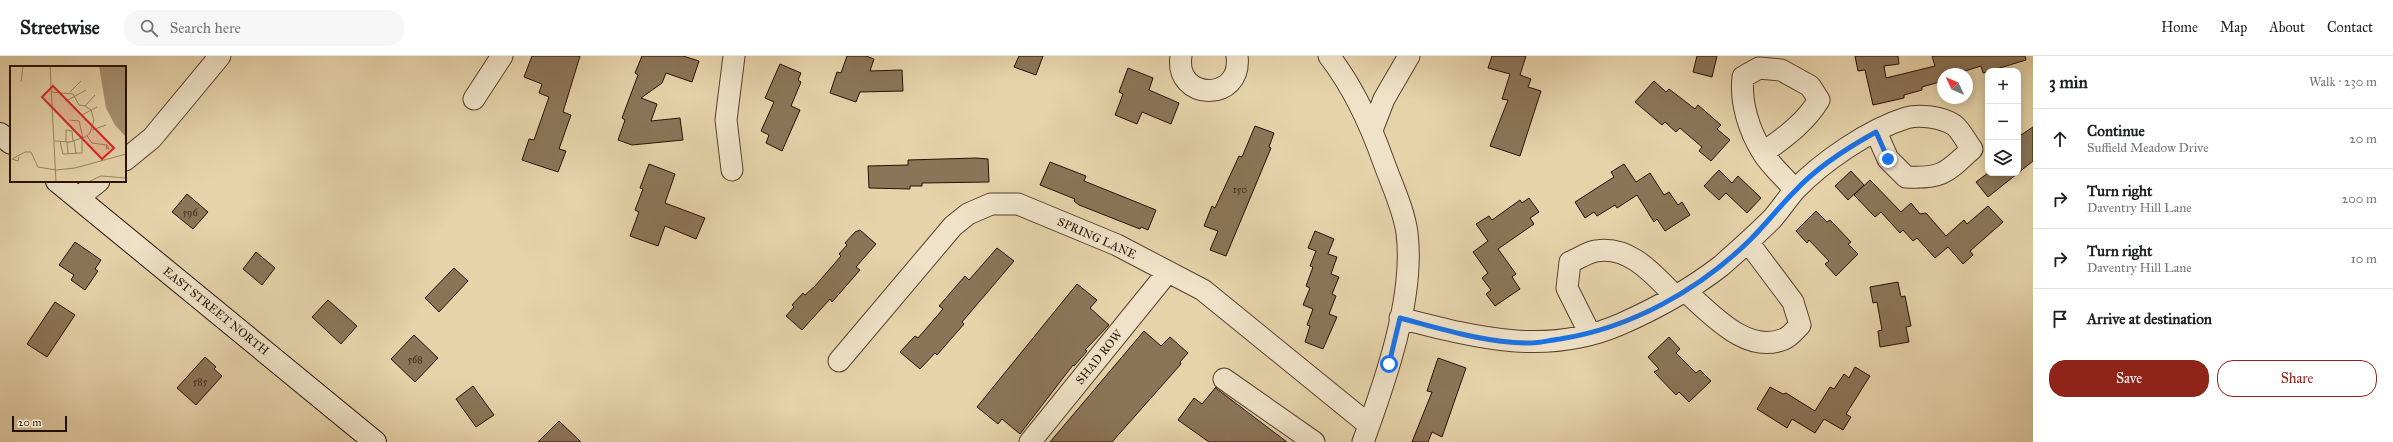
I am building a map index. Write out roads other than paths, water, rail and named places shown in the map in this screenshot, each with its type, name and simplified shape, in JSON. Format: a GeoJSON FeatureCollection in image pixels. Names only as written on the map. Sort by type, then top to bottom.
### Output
{"type":"FeatureCollection","features":[{"type":"Feature","properties":{"kind":"main road"},"geometry":{"type":"LineString","coordinates":[[0,134],[10,142]]}},
{"type":"Feature","properties":{"kind":"main road","name":"EAST STREET NORTH"},"geometry":{"type":"LineString","coordinates":[[59,182],[375,442]]}},
{"type":"Feature","properties":{"kind":"street"},"geometry":{"type":"LineString","coordinates":[[126,159],[152,138],[220,56]]}},
{"type":"Feature","properties":{"kind":"street"},"geometry":{"type":"LineString","coordinates":[[474,99],[502,56]]}},
{"type":"Feature","properties":{"kind":"street"},"geometry":{"type":"LineString","coordinates":[[732,170],[726,120],[734,56]]}},
{"type":"Feature","properties":{"kind":"street"},"geometry":{"type":"LineString","coordinates":[[1181,56],[1181,67],[1189,84],[1206,91],[1224,88],[1231,81],[1236,73],[1237,56]]}},
{"type":"Feature","properties":{"kind":"street"},"geometry":{"type":"LineString","coordinates":[[1329,56],[1340,70],[1372,130],[1407,232],[1407,278],[1400,318],[1389,364],[1366,434]]}},
{"type":"Feature","properties":{"kind":"street"},"geometry":{"type":"LineString","coordinates":[[1372,130],[1384,99],[1409,56]]}},
{"type":"Feature","properties":{"kind":"street"},"geometry":{"type":"LineString","coordinates":[[1400,318],[1477,338],[1531,343],[1590,334],[1620,325],[1680,293],[1720,266],[1748,242],[1772,218],[1795,190],[1847,149],[1876,132]]}},
{"type":"Feature","properties":{"kind":"street"},"geometry":{"type":"LineString","coordinates":[[1763,153],[1795,190]]}},
{"type":"Feature","properties":{"kind":"street"},"geometry":{"type":"LineString","coordinates":[[78,198],[98,182]]}},
{"type":"Feature","properties":{"kind":"street","name":"SPRING LANE"},"geometry":{"type":"LineString","coordinates":[[840,360],[954,226],[968,214],[991,204],[1018,204],[1117,245],[1203,290],[1229,309],[1366,434]]}},
{"type":"Feature","properties":{"kind":"street"},"geometry":{"type":"LineString","coordinates":[[1590,334],[1567,288],[1570,262],[1596,251],[1618,252],[1640,261],[1680,293],[1743,337],[1765,343],[1785,339],[1800,325],[1793,302],[1748,242]]}},
{"type":"Feature","properties":{"kind":"street","name":"SHAD ROW"},"geometry":{"type":"LineString","coordinates":[[1030,442],[1168,273]]}},
{"type":"Feature","properties":{"kind":"street"},"geometry":{"type":"LineString","coordinates":[[1224,379],[1314,442]]}}]}
